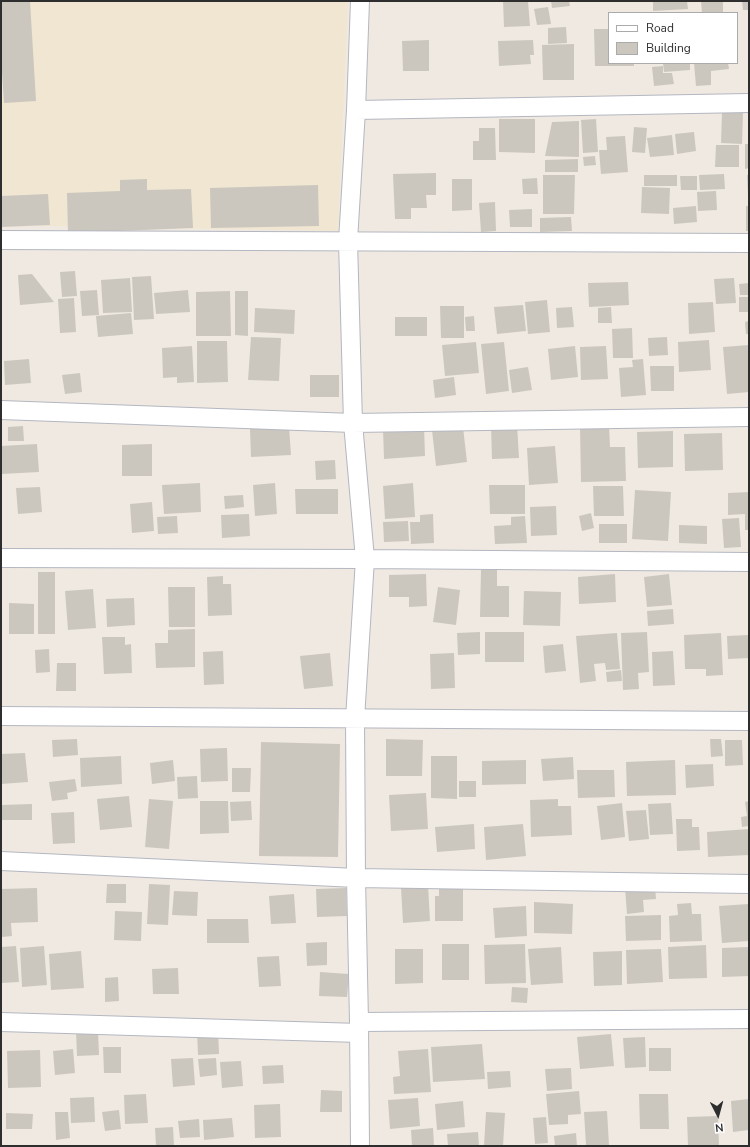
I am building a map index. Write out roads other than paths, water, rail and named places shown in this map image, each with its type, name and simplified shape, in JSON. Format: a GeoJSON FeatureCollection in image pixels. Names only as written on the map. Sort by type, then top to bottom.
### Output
{"type":"FeatureCollection","features":[{"type":"Feature","properties":{"kind":"street"},"geometry":{"type":"LineString","coordinates":[[360,1],[356,110],[348,242],[353,423],[366,559],[355,719],[360,1146]]}},
{"type":"Feature","properties":{"kind":"street"},"geometry":{"type":"LineString","coordinates":[[356,110],[749,103]]}},
{"type":"Feature","properties":{"kind":"street"},"geometry":{"type":"LineString","coordinates":[[1,240],[749,243]]}},
{"type":"Feature","properties":{"kind":"street"},"geometry":{"type":"LineString","coordinates":[[1,410],[353,423],[749,417]]}},
{"type":"Feature","properties":{"kind":"street"},"geometry":{"type":"LineString","coordinates":[[1,558],[749,562]]}},
{"type":"Feature","properties":{"kind":"street"},"geometry":{"type":"LineString","coordinates":[[1,716],[749,721]]}},
{"type":"Feature","properties":{"kind":"street"},"geometry":{"type":"LineString","coordinates":[[1,861],[356,878],[749,884]]}},
{"type":"Feature","properties":{"kind":"street"},"geometry":{"type":"LineString","coordinates":[[1,1022],[359,1028],[749,1019]]}}]}
